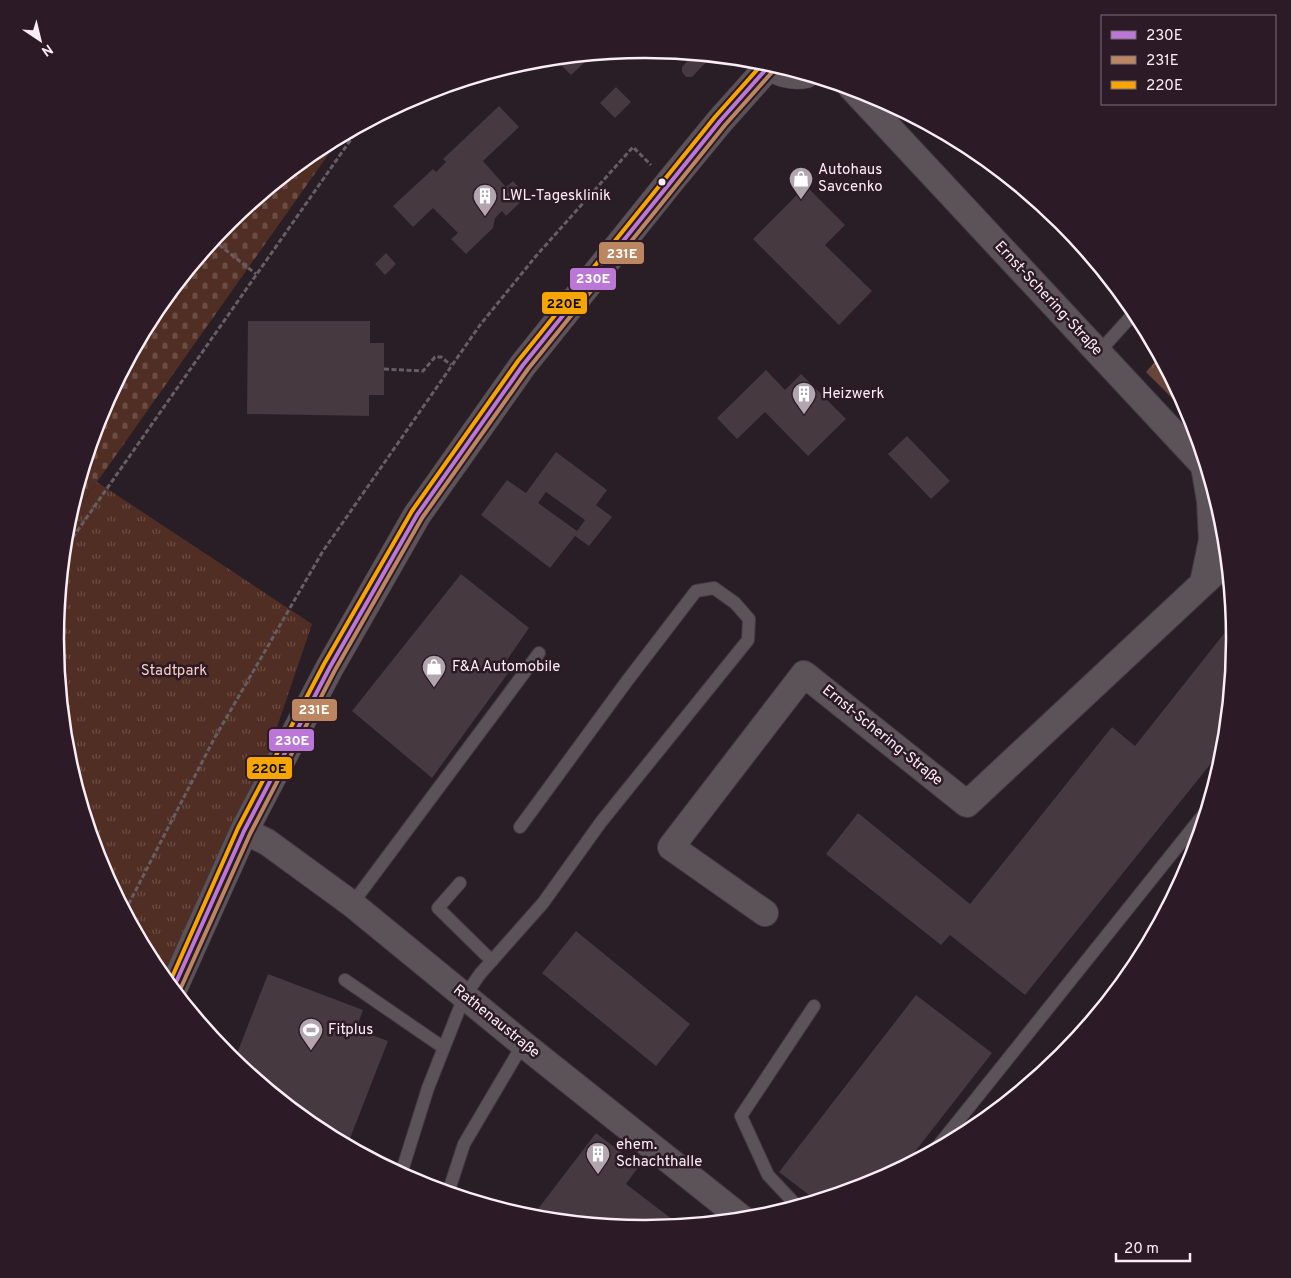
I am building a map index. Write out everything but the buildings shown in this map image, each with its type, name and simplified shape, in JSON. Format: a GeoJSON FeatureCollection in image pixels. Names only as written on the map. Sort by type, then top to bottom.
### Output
{"type":"FeatureCollection","features":[{"type":"Feature","properties":{"kind":"street"},"geometry":{"type":"LineString","coordinates":[[176,981],[244,831],[330,666],[417,515],[523,365],[762,70]]}},
{"type":"Feature","properties":{"kind":"street","name":"Ernst-Schering-Straße"},"geometry":{"type":"LineString","coordinates":[[863,100],[1198,460]]}},
{"type":"Feature","properties":{"kind":"street","name":"Ernst-Schering-Straße"},"geometry":{"type":"LineString","coordinates":[[1203,583],[1212,540],[1210,500]]}},
{"type":"Feature","properties":{"kind":"street","name":"Ernst-Schering-Straße"},"geometry":{"type":"LineString","coordinates":[[766,913],[671,847],[804,674],[967,804],[1222,565]]}},
{"type":"Feature","properties":{"kind":"street","name":"Rathenaustraße"},"geometry":{"type":"LineString","coordinates":[[244,831],[267,842],[352,904],[523,1044],[736,1213]]}},
{"type":"Feature","properties":{"kind":"lane"},"geometry":{"type":"LineString","coordinates":[[1098,353],[1130,318]]}},
{"type":"Feature","properties":{"kind":"lane"},"geometry":{"type":"LineString","coordinates":[[403,1167],[428,1088],[464,996],[543,903],[601,822],[748,640],[749,619],[735,603],[714,588],[696,591],[627,681],[520,827]]}},
{"type":"Feature","properties":{"kind":"lane"},"geometry":{"type":"LineString","coordinates":[[352,904],[539,653]]}},
{"type":"Feature","properties":{"kind":"lane"},"geometry":{"type":"LineString","coordinates":[[945,1137],[1197,822]]}},
{"type":"Feature","properties":{"kind":"lane"},"geometry":{"type":"LineString","coordinates":[[460,883],[438,908],[492,961]]}},
{"type":"Feature","properties":{"kind":"lane"},"geometry":{"type":"LineString","coordinates":[[345,980],[444,1048]]}},
{"type":"Feature","properties":{"kind":"lane"},"geometry":{"type":"LineString","coordinates":[[793,1202],[768,1175],[741,1116],[814,1006]]}},
{"type":"Feature","properties":{"kind":"lane"},"geometry":{"type":"LineString","coordinates":[[450,1187],[464,1144],[523,1044]]}},
{"type":"Feature","properties":{"kind":"path"},"geometry":{"type":"LineString","coordinates":[[73,537],[353,136]]}},
{"type":"Feature","properties":{"kind":"path"},"geometry":{"type":"LineString","coordinates":[[128,904],[214,739],[323,551],[480,325],[536,256],[633,147],[669,183]]}},
{"type":"Feature","properties":{"kind":"path"},"geometry":{"type":"LineString","coordinates":[[219,244],[256,274]]}},
{"type":"Feature","properties":{"kind":"path"},"geometry":{"type":"LineString","coordinates":[[384,369],[423,371],[435,357],[441,356],[451,365]]}},
{"type":"Feature","properties":{"kind":"green space"},"geometry":{"type":"Polygon","coordinates":[[[331,150],[80,505],[95,452],[108,416],[142,348],[162,316],[184,285],[234,228],[262,202],[331,150]]]}},
{"type":"Feature","properties":{"kind":"green space"},"geometry":{"type":"Polygon","coordinates":[[[1156,361],[1177,403],[1146,372],[1156,361]]]}},
{"type":"Feature","properties":{"kind":"green space","name":"Stadtpark"},"geometry":{"type":"Polygon","coordinates":[[[97,482],[312,624],[251,804],[174,979],[142,930],[108,862],[84,790],[75,752],[65,677],[64,639],[69,563],[80,506],[97,482]]]}},
{"type":"Feature","properties":{"kind":"transit line","name":"220E"},"geometry":{"type":"LineString","coordinates":[[172,977],[238,828],[324,664],[412,511],[518,361],[715,117],[758,69]]}},
{"type":"Feature","properties":{"kind":"transit line","name":"230E"},"geometry":{"type":"LineString","coordinates":[[176,982],[244,831],[330,667],[417,515],[523,365],[720,121],[765,70]]}},
{"type":"Feature","properties":{"kind":"transit line","name":"231E"},"geometry":{"type":"LineString","coordinates":[[181,988],[250,834],[335,670],[422,518],[528,369],[725,125],[772,72]]}},
{"type":"Feature","properties":{"kind":"place","name":"Autohaus Savcenko"},"geometry":{"type":"Point","coordinates":[801,200]}},
{"type":"Feature","properties":{"kind":"place","name":"LWL-Tagesklinik"},"geometry":{"type":"Point","coordinates":[485,217]}},
{"type":"Feature","properties":{"kind":"place","name":"Heizwerk"},"geometry":{"type":"Point","coordinates":[804,415]}},
{"type":"Feature","properties":{"kind":"place","name":"F&A Automobile"},"geometry":{"type":"Point","coordinates":[434,688]}},
{"type":"Feature","properties":{"kind":"place","name":"Fitplus"},"geometry":{"type":"Point","coordinates":[311,1051]}},
{"type":"Feature","properties":{"kind":"place","name":"ehem. Schachthalle"},"geometry":{"type":"Point","coordinates":[598,1175]}}]}
